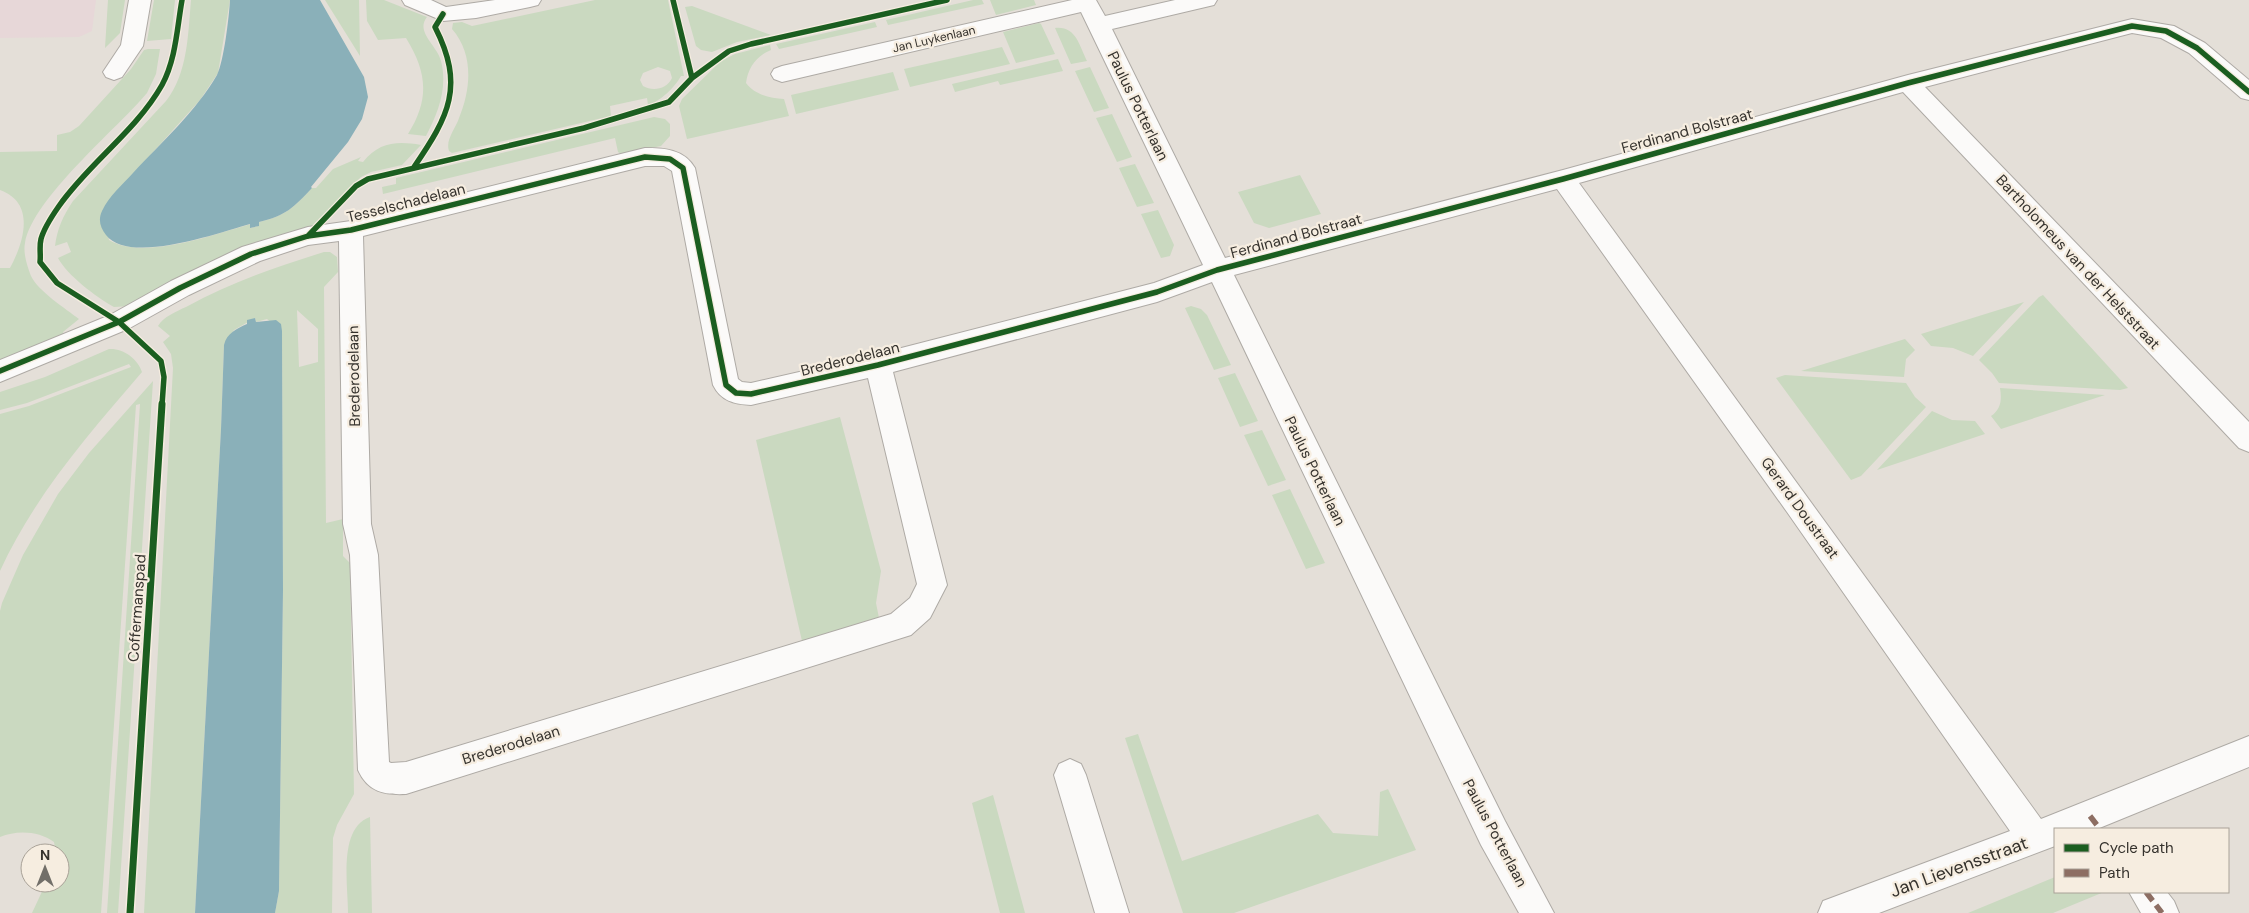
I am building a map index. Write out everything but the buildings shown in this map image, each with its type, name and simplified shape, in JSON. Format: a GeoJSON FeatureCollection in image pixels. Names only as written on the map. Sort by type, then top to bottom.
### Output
{"type":"FeatureCollection","features":[{"type":"Feature","properties":{"kind":"street"},"geometry":{"type":"LineString","coordinates":[[114,72],[132,46],[140,0]]}},
{"type":"Feature","properties":{"kind":"street"},"geometry":{"type":"LineString","coordinates":[[413,0],[443,14],[476,11],[530,0]]}},
{"type":"Feature","properties":{"kind":"street","name":"Jan Luykenlaan"},"geometry":{"type":"LineString","coordinates":[[782,74],[1090,10],[1206,0]]}},
{"type":"Feature","properties":{"kind":"street","name":"Paulus Potterlaan"},"geometry":{"type":"LineString","coordinates":[[1090,10],[1493,833],[1537,913]]}},
{"type":"Feature","properties":{"kind":"street","name":"Ferdinand Bolstraat"},"geometry":{"type":"LineString","coordinates":[[1216,270],[1562,179],[1908,83],[2132,26],[2166,31],[2197,48],[2249,92]]}},
{"type":"Feature","properties":{"kind":"street","name":"Bartholomeus van der Helststraat"},"geometry":{"type":"LineString","coordinates":[[1908,83],[2249,440]]}},
{"type":"Feature","properties":{"kind":"street","name":"Tesselschadelaan"},"geometry":{"type":"LineString","coordinates":[[0,371],[119,322],[180,288],[251,254],[308,236],[351,230],[645,157],[663,157]]}},
{"type":"Feature","properties":{"kind":"street","name":"Brederodelaan"},"geometry":{"type":"LineString","coordinates":[[663,157],[675,160],[683,168],[726,385],[736,393],[751,394],[878,365],[1157,292],[1216,270]]}},
{"type":"Feature","properties":{"kind":"street","name":"Gerard Doustraat"},"geometry":{"type":"LineString","coordinates":[[1562,179],[1780,479],[2049,833]]}},
{"type":"Feature","properties":{"kind":"street","name":"Brederodelaan"},"geometry":{"type":"LineString","coordinates":[[351,230],[357,524],[364,556],[374,770],[386,779],[406,778],[900,625],[920,608],[932,585],[878,365]]}},
{"type":"Feature","properties":{"kind":"street","name":"Jan Lievensstraat"},"geometry":{"type":"LineString","coordinates":[[2072,828],[2095,823],[2249,751]]}},
{"type":"Feature","properties":{"kind":"street"},"geometry":{"type":"LineString","coordinates":[[1070,775],[1112,913]]}},
{"type":"Feature","properties":{"kind":"street","name":"Jan Lievensstraat"},"geometry":{"type":"LineString","coordinates":[[1835,913],[2049,833]]}},
{"type":"Feature","properties":{"kind":"street"},"geometry":{"type":"LineString","coordinates":[[2147,893],[2162,913]]}},
{"type":"Feature","properties":{"kind":"shaded area"},"geometry":{"type":"Polygon","coordinates":[[[0,0],[96,0],[92,31],[79,37],[0,38],[0,0]]]}},
{"type":"Feature","properties":{"kind":"green space"},"geometry":{"type":"Polygon","coordinates":[[[108,0],[125,0],[120,33],[105,48],[108,0]]]}},
{"type":"Feature","properties":{"kind":"green space"},"geometry":{"type":"Polygon","coordinates":[[[154,0],[175,0],[171,39],[147,41],[154,0]]]}},
{"type":"Feature","properties":{"kind":"green space"},"geometry":{"type":"Polygon","coordinates":[[[191,0],[230,0],[218,73],[200,100],[103,210],[109,240],[124,246],[141,248],[160,247],[199,239],[251,224],[251,228],[258,226],[259,222],[276,217],[289,210],[312,188],[316,188],[333,169],[361,157],[358,161],[363,162],[375,150],[389,144],[421,145],[402,165],[371,172],[361,177],[345,193],[335,211],[314,226],[131,306],[114,307],[99,298],[62,265],[58,258],[71,252],[67,242],[55,246],[57,234],[63,217],[73,201],[166,101],[173,90],[179,78],[186,53],[191,0]]]}},
{"type":"Feature","properties":{"kind":"green space"},"geometry":{"type":"Polygon","coordinates":[[[325,0],[359,0],[360,56],[325,0]]]}},
{"type":"Feature","properties":{"kind":"green space"},"geometry":{"type":"Polygon","coordinates":[[[366,0],[384,0],[427,17],[424,23],[425,33],[439,55],[443,71],[443,81],[441,100],[426,136],[408,134],[420,109],[423,97],[422,74],[413,50],[406,38],[378,40],[367,21],[366,0]]]}},
{"type":"Feature","properties":{"kind":"green space"},"geometry":{"type":"Polygon","coordinates":[[[595,0],[668,0],[684,76],[681,76],[663,97],[648,105],[647,98],[610,106],[611,116],[452,153],[449,151],[448,143],[463,107],[468,84],[468,72],[464,49],[452,29],[453,23],[462,22],[472,26],[595,0]],[[658,67],[643,73],[640,80],[643,86],[647,88],[663,87],[672,78],[670,71],[658,67]]]}},
{"type":"Feature","properties":{"kind":"green space"},"geometry":{"type":"Polygon","coordinates":[[[973,0],[982,0],[984,4],[888,25],[886,20],[973,0]]]}},
{"type":"Feature","properties":{"kind":"green space"},"geometry":{"type":"Polygon","coordinates":[[[990,0],[1034,0],[1036,5],[996,15],[990,0]]]}},
{"type":"Feature","properties":{"kind":"green space"},"geometry":{"type":"Polygon","coordinates":[[[692,6],[771,35],[737,42],[712,52],[701,50],[696,46],[685,7],[692,6]]]}},
{"type":"Feature","properties":{"kind":"green space"},"geometry":{"type":"Polygon","coordinates":[[[875,22],[877,27],[779,49],[776,44],[875,22]]]}},
{"type":"Feature","properties":{"kind":"green space"},"geometry":{"type":"Polygon","coordinates":[[[1039,23],[1055,54],[1016,63],[1003,32],[1039,23]]]}},
{"type":"Feature","properties":{"kind":"green space"},"geometry":{"type":"Polygon","coordinates":[[[1055,28],[1062,28],[1072,33],[1087,61],[1071,64],[1055,28]]]}},
{"type":"Feature","properties":{"kind":"green space"},"geometry":{"type":"Polygon","coordinates":[[[770,45],[771,50],[754,63],[746,83],[763,95],[784,99],[789,116],[687,139],[679,106],[682,99],[721,61],[735,54],[770,45]]]}},
{"type":"Feature","properties":{"kind":"green space"},"geometry":{"type":"Polygon","coordinates":[[[1002,47],[1010,64],[910,87],[904,69],[1002,47]]]}},
{"type":"Feature","properties":{"kind":"green space"},"geometry":{"type":"Polygon","coordinates":[[[160,49],[156,74],[147,93],[59,186],[31,225],[25,243],[26,260],[35,282],[79,319],[63,332],[65,339],[0,362],[0,268],[10,268],[19,247],[24,224],[19,204],[11,196],[0,190],[0,152],[57,151],[57,135],[70,132],[79,126],[131,69],[144,50],[160,49]]]}},
{"type":"Feature","properties":{"kind":"green space"},"geometry":{"type":"Polygon","coordinates":[[[1058,59],[1063,71],[1000,85],[998,81],[955,92],[952,84],[1058,59]]]}},
{"type":"Feature","properties":{"kind":"green space"},"geometry":{"type":"Polygon","coordinates":[[[1090,67],[1109,108],[1094,112],[1075,71],[1090,67]]]}},
{"type":"Feature","properties":{"kind":"green space"},"geometry":{"type":"Polygon","coordinates":[[[893,72],[899,90],[796,114],[791,95],[893,72]]]}},
{"type":"Feature","properties":{"kind":"green space"},"geometry":{"type":"Polygon","coordinates":[[[1112,114],[1132,157],[1117,162],[1096,118],[1112,114]]]}},
{"type":"Feature","properties":{"kind":"green space"},"geometry":{"type":"Polygon","coordinates":[[[654,117],[665,119],[670,124],[670,136],[661,146],[621,154],[618,152],[615,138],[383,194],[382,187],[396,184],[396,178],[654,117]]]}},
{"type":"Feature","properties":{"kind":"green space"},"geometry":{"type":"Polygon","coordinates":[[[1135,164],[1154,203],[1137,207],[1119,168],[1135,164]]]}},
{"type":"Feature","properties":{"kind":"green space"},"geometry":{"type":"Polygon","coordinates":[[[1300,175],[1321,214],[1269,228],[1254,223],[1238,192],[1300,175]]]}},
{"type":"Feature","properties":{"kind":"green space"},"geometry":{"type":"Polygon","coordinates":[[[1158,210],[1174,245],[1170,256],[1161,258],[1141,214],[1158,210]]]}},
{"type":"Feature","properties":{"kind":"green space"},"geometry":{"type":"Polygon","coordinates":[[[324,252],[330,252],[337,257],[338,272],[324,287],[326,523],[343,519],[343,556],[350,563],[354,794],[337,825],[333,838],[332,913],[275,913],[279,891],[283,590],[282,331],[267,319],[256,322],[255,318],[234,330],[224,345],[195,913],[144,913],[173,368],[171,354],[163,342],[170,336],[158,326],[170,315],[220,290],[324,252]],[[297,310],[299,367],[318,362],[318,329],[297,310]]]}},
{"type":"Feature","properties":{"kind":"green space"},"geometry":{"type":"Polygon","coordinates":[[[2043,295],[2128,388],[2120,390],[1999,383],[1979,360],[2043,295]]]}},
{"type":"Feature","properties":{"kind":"green space"},"geometry":{"type":"Polygon","coordinates":[[[2024,302],[1973,356],[1953,348],[1931,346],[1921,334],[2024,302]]]}},
{"type":"Feature","properties":{"kind":"green space"},"geometry":{"type":"Polygon","coordinates":[[[1191,306],[1201,309],[1207,315],[1231,365],[1214,370],[1185,308],[1191,306]]]}},
{"type":"Feature","properties":{"kind":"green space"},"geometry":{"type":"Polygon","coordinates":[[[1905,339],[1915,350],[1906,359],[1904,377],[1801,371],[1905,339]]]}},
{"type":"Feature","properties":{"kind":"green space"},"geometry":{"type":"Polygon","coordinates":[[[109,349],[125,352],[137,363],[142,372],[102,419],[46,491],[14,543],[0,571],[0,414],[29,406],[131,367],[129,364],[27,403],[0,410],[0,392],[45,377],[109,349]]]}},
{"type":"Feature","properties":{"kind":"green space"},"geometry":{"type":"Polygon","coordinates":[[[1235,373],[1258,421],[1240,427],[1218,378],[1235,373]]]}},
{"type":"Feature","properties":{"kind":"green space"},"geometry":{"type":"Polygon","coordinates":[[[1785,375],[1906,383],[1915,397],[1926,407],[1861,476],[1851,480],[1776,378],[1785,375]]]}},
{"type":"Feature","properties":{"kind":"green space"},"geometry":{"type":"Polygon","coordinates":[[[153,381],[118,913],[107,913],[140,404],[136,405],[101,913],[32,913],[41,893],[70,893],[70,843],[54,843],[48,838],[28,833],[14,833],[0,837],[0,611],[23,555],[58,494],[89,453],[153,381]]]}},
{"type":"Feature","properties":{"kind":"green space"},"geometry":{"type":"Polygon","coordinates":[[[2000,388],[2105,395],[2001,429],[1991,416],[2000,404],[2000,388]]]}},
{"type":"Feature","properties":{"kind":"green space"},"geometry":{"type":"Polygon","coordinates":[[[1932,411],[1952,420],[1975,421],[1985,434],[1877,470],[1932,411]]]}},
{"type":"Feature","properties":{"kind":"green space"},"geometry":{"type":"Polygon","coordinates":[[[840,417],[881,571],[876,603],[879,618],[802,641],[756,440],[840,417]]]}},
{"type":"Feature","properties":{"kind":"green space"},"geometry":{"type":"Polygon","coordinates":[[[1262,430],[1286,480],[1268,486],[1244,435],[1262,430]]]}},
{"type":"Feature","properties":{"kind":"green space"},"geometry":{"type":"Polygon","coordinates":[[[1290,489],[1325,563],[1306,569],[1272,495],[1290,489]]]}},
{"type":"Feature","properties":{"kind":"green space"},"geometry":{"type":"Polygon","coordinates":[[[1138,734],[1182,861],[1318,814],[1333,833],[1378,836],[1380,792],[1388,789],[1416,850],[1234,913],[1183,913],[1125,738],[1138,734]]]}},
{"type":"Feature","properties":{"kind":"green space"},"geometry":{"type":"Polygon","coordinates":[[[993,795],[1025,913],[1000,913],[972,803],[993,795]]]}},
{"type":"Feature","properties":{"kind":"green space"},"geometry":{"type":"Polygon","coordinates":[[[370,817],[372,913],[348,913],[347,859],[349,845],[353,833],[360,823],[370,817]]]}},
{"type":"Feature","properties":{"kind":"green space"},"geometry":{"type":"Polygon","coordinates":[[[2054,877],[2054,893],[2102,893],[2053,913],[1968,913],[2054,877]]]}},
{"type":"Feature","properties":{"kind":"water"},"geometry":{"type":"Polygon","coordinates":[[[230,0],[320,0],[364,77],[368,97],[362,119],[348,142],[312,188],[283,214],[259,222],[259,226],[250,228],[250,224],[175,244],[134,247],[117,244],[102,229],[100,220],[102,211],[116,190],[189,113],[217,75],[224,50],[230,0]]]}},
{"type":"Feature","properties":{"kind":"water"},"geometry":{"type":"Polygon","coordinates":[[[255,318],[256,322],[276,320],[281,324],[282,331],[283,590],[279,891],[275,913],[195,913],[224,345],[227,337],[232,332],[247,324],[247,320],[255,318]]]}},
{"type":"Feature","properties":{"kind":"marked path"},"geometry":{"type":"LineString","coordinates":[[2090,816],[2099,828]]}},
{"type":"Feature","properties":{"kind":"marked path"},"geometry":{"type":"LineString","coordinates":[[2147,893],[2162,913]]}},
{"type":"Feature","properties":{"kind":"cycle path","name":"Coffermanspad"},"geometry":{"type":"LineString","coordinates":[[130,913],[164,377],[161,361],[119,322],[57,283],[40,262],[40,245],[42,236],[52,216],[66,196],[134,123],[162,85],[173,54],[182,0]]}},
{"type":"Feature","properties":{"kind":"cycle path"},"geometry":{"type":"LineString","coordinates":[[673,0],[692,78]]}},
{"type":"Feature","properties":{"kind":"cycle path"},"geometry":{"type":"LineString","coordinates":[[308,236],[356,186],[368,179],[584,128],[669,102],[692,78],[729,51],[751,44],[947,0]]}},
{"type":"Feature","properties":{"kind":"cycle path"},"geometry":{"type":"LineString","coordinates":[[414,167],[439,127],[445,113],[452,84],[447,52],[435,27],[443,14]]}},
{"type":"Feature","properties":{"kind":"cycle path"},"geometry":{"type":"LineString","coordinates":[[0,371],[119,322],[180,288],[251,254],[308,236],[351,230],[645,157],[670,159],[683,168],[726,385],[736,393],[751,394],[878,365],[1157,292],[1217,270],[1563,179],[1908,83],[2132,26],[2166,31],[2197,48],[2249,92]]}}]}
